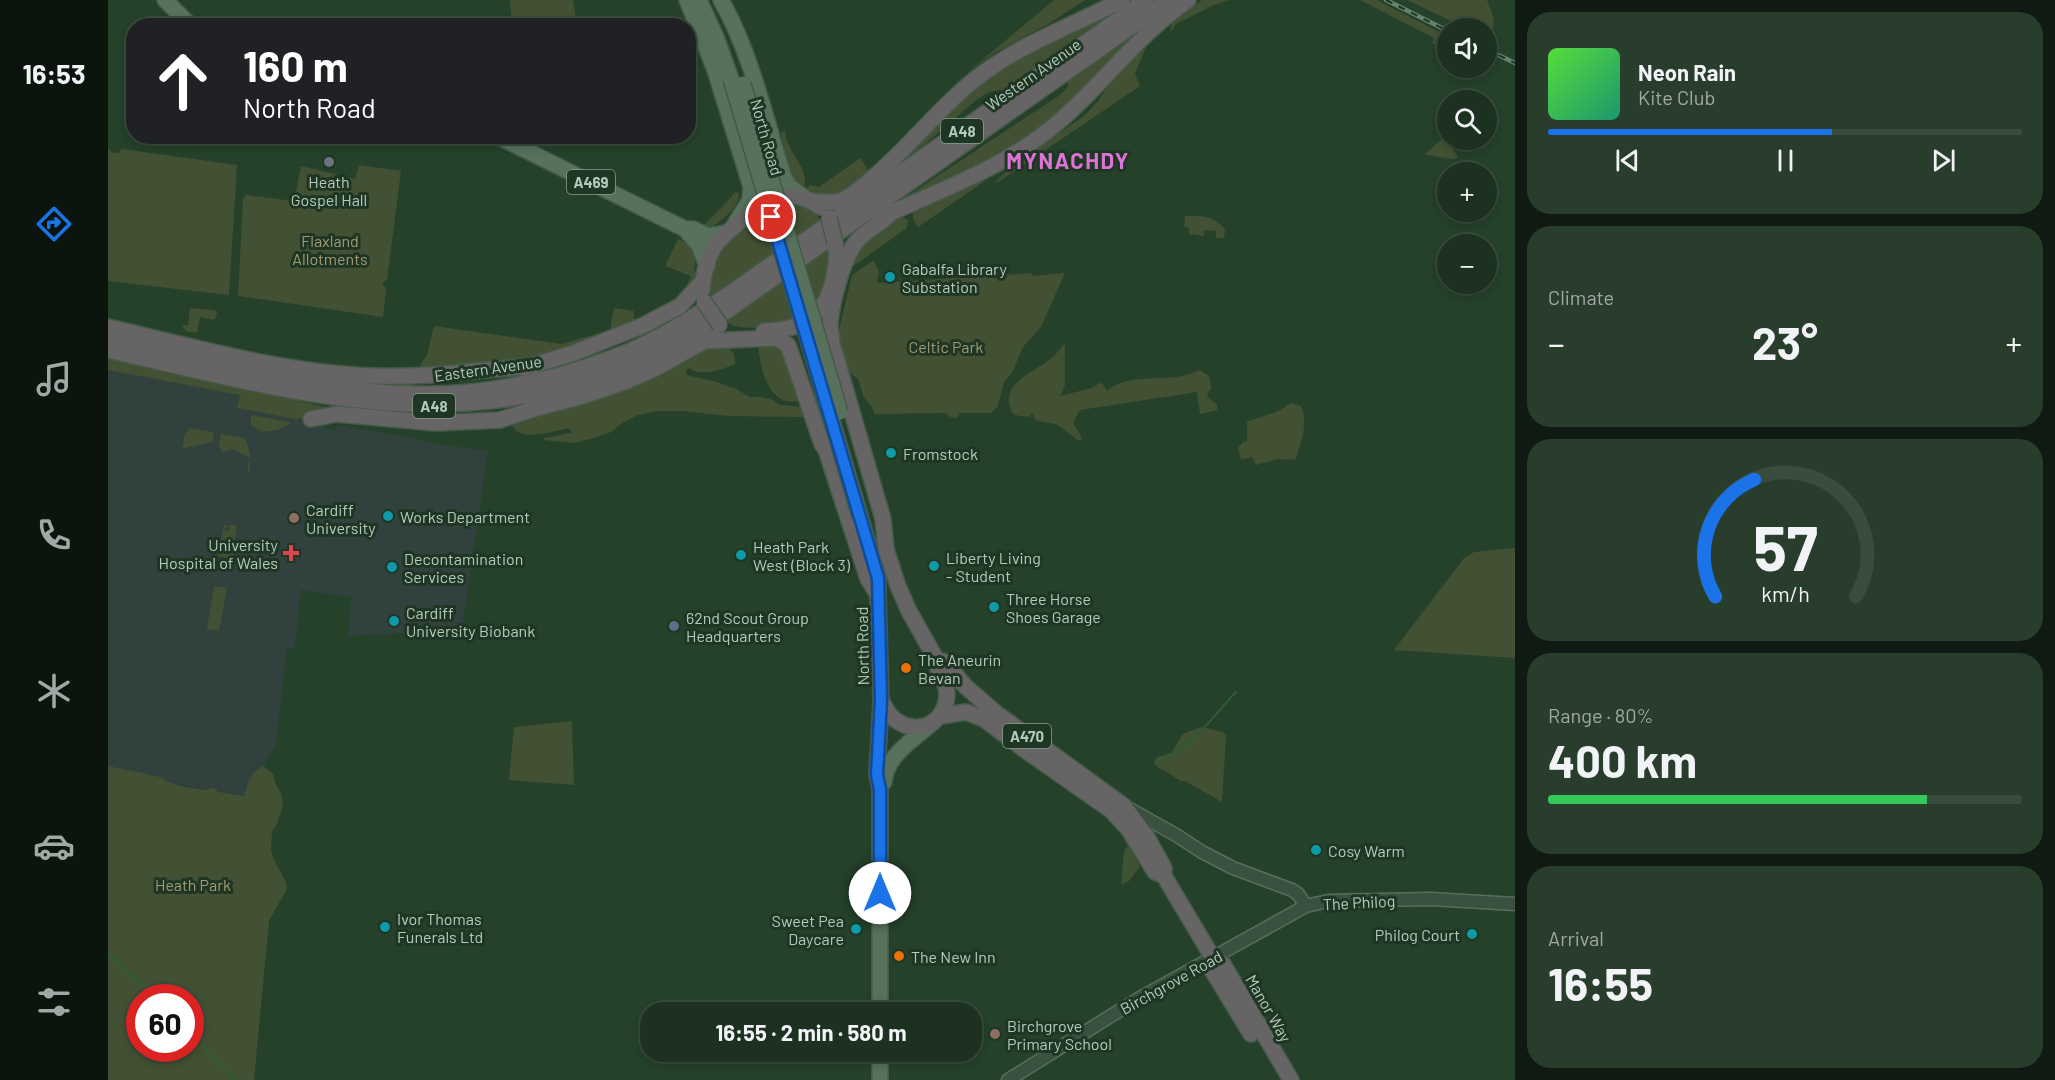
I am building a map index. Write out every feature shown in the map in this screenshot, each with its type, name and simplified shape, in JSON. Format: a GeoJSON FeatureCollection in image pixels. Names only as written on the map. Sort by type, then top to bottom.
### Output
{"type":"FeatureCollection","features":[{"type":"Feature","properties":{"kind":"highway"},"geometry":{"type":"LineString","coordinates":[[735,332],[720,325],[704,302],[702,282],[713,249],[732,229],[759,206],[773,199],[787,196],[808,200],[838,201],[859,189],[893,160],[951,99],[1005,57],[1122,0]]}},
{"type":"Feature","properties":{"kind":"highway","name":"Western Avenue"},"geometry":{"type":"LineString","coordinates":[[777,262],[1146,0]]}},
{"type":"Feature","properties":{"kind":"highway","name":"Western Avenue"},"geometry":{"type":"LineString","coordinates":[[771,281],[1169,0]]}},
{"type":"Feature","properties":{"kind":"highway"},"geometry":{"type":"LineString","coordinates":[[832,343],[829,341],[827,328],[828,299],[837,263],[855,234],[882,216],[889,215],[984,172],[1035,141],[1073,108],[1147,32],[1188,0]]}},
{"type":"Feature","properties":{"kind":"highway"},"geometry":{"type":"LineString","coordinates":[[808,200],[824,210],[829,218],[837,263]]}},
{"type":"Feature","properties":{"kind":"highway"},"geometry":{"type":"LineString","coordinates":[[886,549],[883,519],[832,343],[831,319],[849,253],[867,231],[889,215]]}},
{"type":"Feature","properties":{"kind":"highway","name":"Eastern Avenue"},"geometry":{"type":"LineString","coordinates":[[108,350],[300,387],[430,394],[507,387],[556,377],[619,356],[659,336],[725,297],[777,262]]}},
{"type":"Feature","properties":{"kind":"highway","name":"Eastern Avenue"},"geometry":{"type":"LineString","coordinates":[[108,338],[363,402],[434,406],[479,403],[534,394],[592,378],[640,359],[690,334],[771,281]]}},
{"type":"Feature","properties":{"kind":"highway"},"geometry":{"type":"LineString","coordinates":[[300,387],[419,386],[464,381],[533,366],[574,353],[644,325],[680,306],[702,282]]}},
{"type":"Feature","properties":{"kind":"highway"},"geometry":{"type":"LineString","coordinates":[[311,419],[337,414],[405,421],[500,420],[627,381],[712,337],[735,332],[776,331],[796,325],[821,310],[828,299]]}},
{"type":"Feature","properties":{"kind":"highway"},"geometry":{"type":"LineString","coordinates":[[108,327],[267,363],[335,373],[410,376],[533,366]]}},
{"type":"Feature","properties":{"kind":"highway"},"geometry":{"type":"LineString","coordinates":[[776,331],[789,335],[798,348],[828,443],[826,450]]}},
{"type":"Feature","properties":{"kind":"highway"},"geometry":{"type":"LineString","coordinates":[[706,341],[770,338],[786,342],[792,350],[868,579],[878,595]]}},
{"type":"Feature","properties":{"kind":"highway"},"geometry":{"type":"LineString","coordinates":[[300,387],[386,413],[490,414],[537,408]]}},
{"type":"Feature","properties":{"kind":"highway","name":"North Road"},"geometry":{"type":"LineString","coordinates":[[878,595],[881,700],[887,712],[900,723],[917,727],[937,720],[947,692],[943,678],[936,667],[936,659],[903,598],[886,549]]}},
{"type":"Feature","properties":{"kind":"highway","name":"A470"},"geometry":{"type":"LineString","coordinates":[[936,659],[945,662],[966,686],[996,713],[1118,809]]}},
{"type":"Feature","properties":{"kind":"highway","name":"A470"},"geometry":{"type":"LineString","coordinates":[[937,720],[962,712],[980,716],[1118,809]]}},
{"type":"Feature","properties":{"kind":"highway","name":"Manor Way"},"geometry":{"type":"LineString","coordinates":[[1118,809],[1147,837],[1164,868],[1164,876],[1213,958],[1222,964],[1291,1080]]}},
{"type":"Feature","properties":{"kind":"highway","name":"Manor Way"},"geometry":{"type":"LineString","coordinates":[[1213,958],[1212,970],[1280,1080]]}},
{"type":"Feature","properties":{"kind":"main road"},"geometry":{"type":"LineString","coordinates":[[165,0],[182,18]]}},
{"type":"Feature","properties":{"kind":"main road"},"geometry":{"type":"LineString","coordinates":[[687,0],[694,18]]}},
{"type":"Feature","properties":{"kind":"main road","name":"North Road"},"geometry":{"type":"LineString","coordinates":[[699,0],[712,26],[731,78],[865,514],[873,523],[886,549]]}},
{"type":"Feature","properties":{"kind":"main road","name":"North Road"},"geometry":{"type":"LineString","coordinates":[[711,0],[744,86],[865,514],[878,578],[878,595]]}},
{"type":"Feature","properties":{"kind":"main road"},"geometry":{"type":"LineString","coordinates":[[721,0],[746,54],[784,178],[790,187],[808,200]]}},
{"type":"Feature","properties":{"kind":"main road"},"geometry":{"type":"LineString","coordinates":[[696,22],[715,70],[752,187],[750,200],[732,229]]}},
{"type":"Feature","properties":{"kind":"main road","name":"A469"},"geometry":{"type":"LineString","coordinates":[[513,144],[684,229],[708,236],[732,229]]}},
{"type":"Feature","properties":{"kind":"main road","name":"A469"},"geometry":{"type":"LineString","coordinates":[[684,229],[699,245],[707,266]]}},
{"type":"Feature","properties":{"kind":"main road"},"geometry":{"type":"LineString","coordinates":[[880,1002],[880,789],[877,775],[881,700]]}},
{"type":"Feature","properties":{"kind":"main road"},"geometry":{"type":"LineString","coordinates":[[880,789],[892,759],[937,720]]}},
{"type":"Feature","properties":{"kind":"main road"},"geometry":{"type":"LineString","coordinates":[[879,1080],[880,1062]]}},
{"type":"Feature","properties":{"kind":"street","name":"The Philog"},"geometry":{"type":"LineString","coordinates":[[1118,809],[1233,868],[1292,890],[1298,894],[1306,906],[1328,901],[1442,899],[1515,904]]}},
{"type":"Feature","properties":{"kind":"street","name":"Birchgrove Road"},"geometry":{"type":"LineString","coordinates":[[1014,1078],[1129,1004],[1291,912],[1306,906]]}},
{"type":"Feature","properties":{"kind":"shaded area","name":"University Hospital of Wales"},"geometry":{"type":"Polygon","coordinates":[[[108,365],[325,407],[323,428],[335,430],[336,425],[488,451],[462,629],[348,636],[351,597],[301,590],[295,648],[287,648],[276,745],[263,766],[257,769],[245,796],[108,773],[108,365]]]}},
{"type":"Feature","properties":{"kind":"green space"},"geometry":{"type":"Polygon","coordinates":[[[510,0],[573,0],[576,18],[511,18],[510,0]]]}},
{"type":"Feature","properties":{"kind":"green space"},"geometry":{"type":"Polygon","coordinates":[[[1054,0],[1085,0],[1050,23],[996,52],[969,71],[1054,0]]]}},
{"type":"Feature","properties":{"kind":"green space"},"geometry":{"type":"Polygon","coordinates":[[[1133,0],[1015,87],[989,92],[976,100],[885,179],[966,93],[1010,60],[1133,0]]]}},
{"type":"Feature","properties":{"kind":"green space"},"geometry":{"type":"Polygon","coordinates":[[[1202,0],[1228,0],[1176,24],[1170,33],[1172,23],[1202,0]]]}},
{"type":"Feature","properties":{"kind":"green space"},"geometry":{"type":"Polygon","coordinates":[[[1360,0],[1377,0],[1437,31],[1437,46],[1432,43],[1434,38],[1360,0]]]}},
{"type":"Feature","properties":{"kind":"green space"},"geometry":{"type":"Polygon","coordinates":[[[1407,0],[1487,0],[1494,18],[1445,18],[1407,0]]]}},
{"type":"Feature","properties":{"kind":"green space"},"geometry":{"type":"Polygon","coordinates":[[[1153,19],[1058,114],[1003,154],[889,208],[1057,97],[1068,87],[1068,78],[1153,19]]]}},
{"type":"Feature","properties":{"kind":"green space"},"geometry":{"type":"Polygon","coordinates":[[[1146,47],[1135,74],[1140,86],[997,183],[996,181],[1008,170],[1085,115],[1110,83],[1146,47]]]}},
{"type":"Feature","properties":{"kind":"green space"},"geometry":{"type":"Polygon","coordinates":[[[785,131],[789,146],[804,173],[804,188],[791,178],[787,171],[781,132],[785,131]]]}},
{"type":"Feature","properties":{"kind":"green space"},"geometry":{"type":"Polygon","coordinates":[[[1437,144],[1437,150],[1454,150],[1458,158],[1426,155],[1437,144]]]}},
{"type":"Feature","properties":{"kind":"green space"},"geometry":{"type":"Polygon","coordinates":[[[108,149],[113,153],[118,153],[122,149],[237,165],[229,295],[108,281],[108,149]]]}},
{"type":"Feature","properties":{"kind":"green space"},"geometry":{"type":"Polygon","coordinates":[[[860,158],[867,168],[868,175],[839,197],[818,195],[807,189],[810,185],[819,187],[860,158]]]}},
{"type":"Feature","properties":{"kind":"green space","name":"Flaxland Allotments"},"geometry":{"type":"Polygon","coordinates":[[[359,165],[401,171],[387,280],[383,282],[386,288],[383,317],[238,296],[243,199],[246,195],[294,201],[301,166],[355,179],[359,165]]]}},
{"type":"Feature","properties":{"kind":"green space"},"geometry":{"type":"Polygon","coordinates":[[[982,180],[985,181],[918,227],[913,219],[913,210],[982,180]]]}},
{"type":"Feature","properties":{"kind":"green space"},"geometry":{"type":"Polygon","coordinates":[[[736,192],[739,193],[738,198],[730,212],[713,226],[703,226],[736,192]]]}},
{"type":"Feature","properties":{"kind":"green space"},"geometry":{"type":"Polygon","coordinates":[[[784,202],[807,207],[816,213],[822,224],[796,243],[784,202]]]}},
{"type":"Feature","properties":{"kind":"green space"},"geometry":{"type":"Polygon","coordinates":[[[764,210],[777,255],[711,299],[708,290],[709,282],[720,254],[738,232],[764,210]]]}},
{"type":"Feature","properties":{"kind":"green space"},"geometry":{"type":"Polygon","coordinates":[[[899,216],[908,220],[907,228],[845,272],[857,245],[899,216]]]}},
{"type":"Feature","properties":{"kind":"green space"},"geometry":{"type":"Polygon","coordinates":[[[1185,216],[1202,216],[1212,219],[1225,230],[1224,238],[1216,238],[1216,231],[1205,230],[1204,236],[1189,234],[1189,228],[1184,227],[1185,216]]]}},
{"type":"Feature","properties":{"kind":"green space"},"geometry":{"type":"Polygon","coordinates":[[[678,239],[687,244],[695,255],[694,271],[697,272],[680,300],[607,335],[530,359],[419,370],[427,355],[434,326],[562,344],[610,330],[614,308],[634,311],[634,319],[637,320],[669,303],[687,285],[691,276],[665,266],[678,239]]]}},
{"type":"Feature","properties":{"kind":"green space"},"geometry":{"type":"Polygon","coordinates":[[[829,248],[830,271],[815,308],[803,267],[829,248]]]}},
{"type":"Feature","properties":{"kind":"green space","name":"Celtic Park"},"geometry":{"type":"Polygon","coordinates":[[[874,260],[879,272],[877,283],[1065,273],[1041,327],[1023,347],[1012,373],[1004,382],[998,406],[991,413],[960,413],[954,418],[948,416],[947,413],[875,414],[871,405],[864,398],[858,379],[848,371],[838,334],[852,275],[874,260]]]}},
{"type":"Feature","properties":{"kind":"green space"},"geometry":{"type":"Polygon","coordinates":[[[784,279],[796,320],[747,328],[730,324],[724,319],[784,279]]]}},
{"type":"Feature","properties":{"kind":"green space"},"geometry":{"type":"Polygon","coordinates":[[[190,308],[215,310],[217,313],[215,320],[200,317],[197,333],[186,331],[182,325],[188,325],[190,308]]]}},
{"type":"Feature","properties":{"kind":"green space"},"geometry":{"type":"Polygon","coordinates":[[[758,341],[768,341],[788,352],[799,401],[779,398],[772,391],[763,372],[758,341]]]}},
{"type":"Feature","properties":{"kind":"green space"},"geometry":{"type":"Polygon","coordinates":[[[1065,343],[1065,385],[1060,396],[1092,388],[1099,383],[1103,384],[1107,391],[1122,382],[1182,376],[1200,370],[1209,376],[1211,389],[1207,394],[1217,405],[1217,410],[1200,414],[1197,392],[1080,410],[1073,422],[1082,438],[1079,441],[1056,424],[1037,421],[1033,413],[1029,417],[1015,414],[1011,410],[1009,399],[1015,385],[1051,358],[1065,343]]]}},
{"type":"Feature","properties":{"kind":"green space"},"geometry":{"type":"Polygon","coordinates":[[[708,346],[729,348],[734,354],[735,364],[705,372],[689,368],[686,370],[687,375],[717,382],[750,397],[771,399],[780,405],[801,407],[806,417],[728,416],[684,411],[658,411],[638,415],[611,432],[573,443],[544,440],[544,438],[571,433],[572,431],[568,428],[530,435],[517,431],[510,423],[523,422],[679,364],[708,346]]]}},
{"type":"Feature","properties":{"kind":"green space"},"geometry":{"type":"Polygon","coordinates":[[[108,357],[325,407],[324,412],[296,419],[237,408],[240,395],[108,370],[108,357]]]}},
{"type":"Feature","properties":{"kind":"green space"},"geometry":{"type":"Polygon","coordinates":[[[335,367],[416,370],[405,371],[335,367]]]}},
{"type":"Feature","properties":{"kind":"green space"},"geometry":{"type":"Polygon","coordinates":[[[1290,403],[1301,406],[1304,419],[1302,440],[1295,460],[1278,459],[1256,465],[1252,457],[1241,460],[1238,448],[1247,441],[1247,422],[1276,412],[1290,403]]]}},
{"type":"Feature","properties":{"kind":"green space"},"geometry":{"type":"Polygon","coordinates":[[[251,415],[291,423],[278,430],[262,432],[251,425],[251,415]]]}},
{"type":"Feature","properties":{"kind":"green space"},"geometry":{"type":"Polygon","coordinates":[[[190,428],[214,432],[212,442],[182,449],[185,434],[190,428]]]}},
{"type":"Feature","properties":{"kind":"green space"},"geometry":{"type":"Polygon","coordinates":[[[221,434],[245,438],[250,458],[232,449],[222,452],[219,445],[221,434]]]}},
{"type":"Feature","properties":{"kind":"green space"},"geometry":{"type":"Polygon","coordinates":[[[224,525],[228,525],[224,530],[228,531],[230,525],[237,525],[232,559],[218,556],[224,525]]]}},
{"type":"Feature","properties":{"kind":"green space"},"geometry":{"type":"Polygon","coordinates":[[[1515,548],[1515,658],[1394,650],[1464,558],[1474,552],[1515,548]]]}},
{"type":"Feature","properties":{"kind":"green space"},"geometry":{"type":"Polygon","coordinates":[[[214,586],[227,588],[219,631],[207,629],[214,586]]]}},
{"type":"Feature","properties":{"kind":"green space"},"geometry":{"type":"Polygon","coordinates":[[[572,721],[574,785],[509,780],[514,727],[572,721]]]}},
{"type":"Feature","properties":{"kind":"green space"},"geometry":{"type":"Polygon","coordinates":[[[1201,727],[1226,735],[1222,802],[1185,781],[1181,781],[1154,763],[1157,757],[1171,753],[1183,734],[1201,727]]]}},
{"type":"Feature","properties":{"kind":"green space","name":"Heath Park"},"geometry":{"type":"Polygon","coordinates":[[[108,766],[160,777],[180,786],[204,790],[213,788],[219,792],[244,796],[248,782],[259,768],[263,766],[273,774],[283,805],[277,824],[272,831],[271,850],[287,889],[269,921],[254,1080],[108,1080],[108,766]]]}},
{"type":"Feature","properties":{"kind":"green space"},"geometry":{"type":"Polygon","coordinates":[[[1127,847],[1140,866],[1129,881],[1121,885],[1124,851],[1127,847]]]}},
{"type":"Feature","properties":{"kind":"waterway"},"geometry":{"type":"LineString","coordinates":[[1155,761],[1168,757],[1190,742],[1236,692]]}},
{"type":"Feature","properties":{"kind":"waterway"},"geometry":{"type":"LineString","coordinates":[[1124,882],[1128,847]]}},
{"type":"Feature","properties":{"kind":"waterway"},"geometry":{"type":"LineString","coordinates":[[108,952],[140,984]]}},
{"type":"Feature","properties":{"kind":"waterway"},"geometry":{"type":"LineString","coordinates":[[204,1048],[237,1080]]}},
{"type":"Feature","properties":{"kind":"railway"},"geometry":{"type":"LineString","coordinates":[[1386,0],[1437,26]]}},
{"type":"Feature","properties":{"kind":"railway"},"geometry":{"type":"LineString","coordinates":[[1497,54],[1515,63]]}},
{"type":"Feature","properties":{"kind":"place","name":"Heath Gospel Hall"},"geometry":{"type":"Point","coordinates":[329,162]}},
{"type":"Feature","properties":{"kind":"place","name":"Gabalfa Library Substation"},"geometry":{"type":"Point","coordinates":[890,277]}},
{"type":"Feature","properties":{"kind":"place","name":"Fromstock"},"geometry":{"type":"Point","coordinates":[891,453]}},
{"type":"Feature","properties":{"kind":"place","name":"Works Department"},"geometry":{"type":"Point","coordinates":[388,516]}},
{"type":"Feature","properties":{"kind":"place","name":"Cardiff University"},"geometry":{"type":"Point","coordinates":[294,518]}},
{"type":"Feature","properties":{"kind":"place","name":"University Hospital of Wales"},"geometry":{"type":"Point","coordinates":[291,553]}},
{"type":"Feature","properties":{"kind":"place","name":"Heath Park West (Block 3)"},"geometry":{"type":"Point","coordinates":[741,555]}},
{"type":"Feature","properties":{"kind":"place","name":"Liberty Living - Student"},"geometry":{"type":"Point","coordinates":[934,566]}},
{"type":"Feature","properties":{"kind":"place","name":"Decontamination Services"},"geometry":{"type":"Point","coordinates":[392,567]}},
{"type":"Feature","properties":{"kind":"place","name":"Three Horse Shoes Garage"},"geometry":{"type":"Point","coordinates":[994,607]}},
{"type":"Feature","properties":{"kind":"place","name":"Cardiff University Biobank"},"geometry":{"type":"Point","coordinates":[394,621]}},
{"type":"Feature","properties":{"kind":"place","name":"62nd Scout Group Headquarters"},"geometry":{"type":"Point","coordinates":[674,626]}},
{"type":"Feature","properties":{"kind":"place","name":"The Aneurin Bevan"},"geometry":{"type":"Point","coordinates":[906,668]}},
{"type":"Feature","properties":{"kind":"place","name":"Cosy Warm"},"geometry":{"type":"Point","coordinates":[1316,850]}},
{"type":"Feature","properties":{"kind":"place","name":"Ivor Thomas Funerals Ltd"},"geometry":{"type":"Point","coordinates":[385,927]}},
{"type":"Feature","properties":{"kind":"place","name":"Sweet Pea Daycare"},"geometry":{"type":"Point","coordinates":[856,929]}},
{"type":"Feature","properties":{"kind":"place","name":"Philog Court"},"geometry":{"type":"Point","coordinates":[1472,934]}},
{"type":"Feature","properties":{"kind":"place","name":"The New Inn"},"geometry":{"type":"Point","coordinates":[899,956]}},
{"type":"Feature","properties":{"kind":"place","name":"Birchgrove Primary School"},"geometry":{"type":"Point","coordinates":[995,1034]}},
{"type":"Feature","properties":{"kind":"district","name":"MYNACHDY"},"geometry":{"type":"Point","coordinates":[1068,160]}},
{"type":"Feature","properties":{"kind":"route"},"geometry":{"type":"LineString","coordinates":[[771,217],[878,578],[881,653],[877,767],[877,782],[880,789],[880,893]]}}]}
